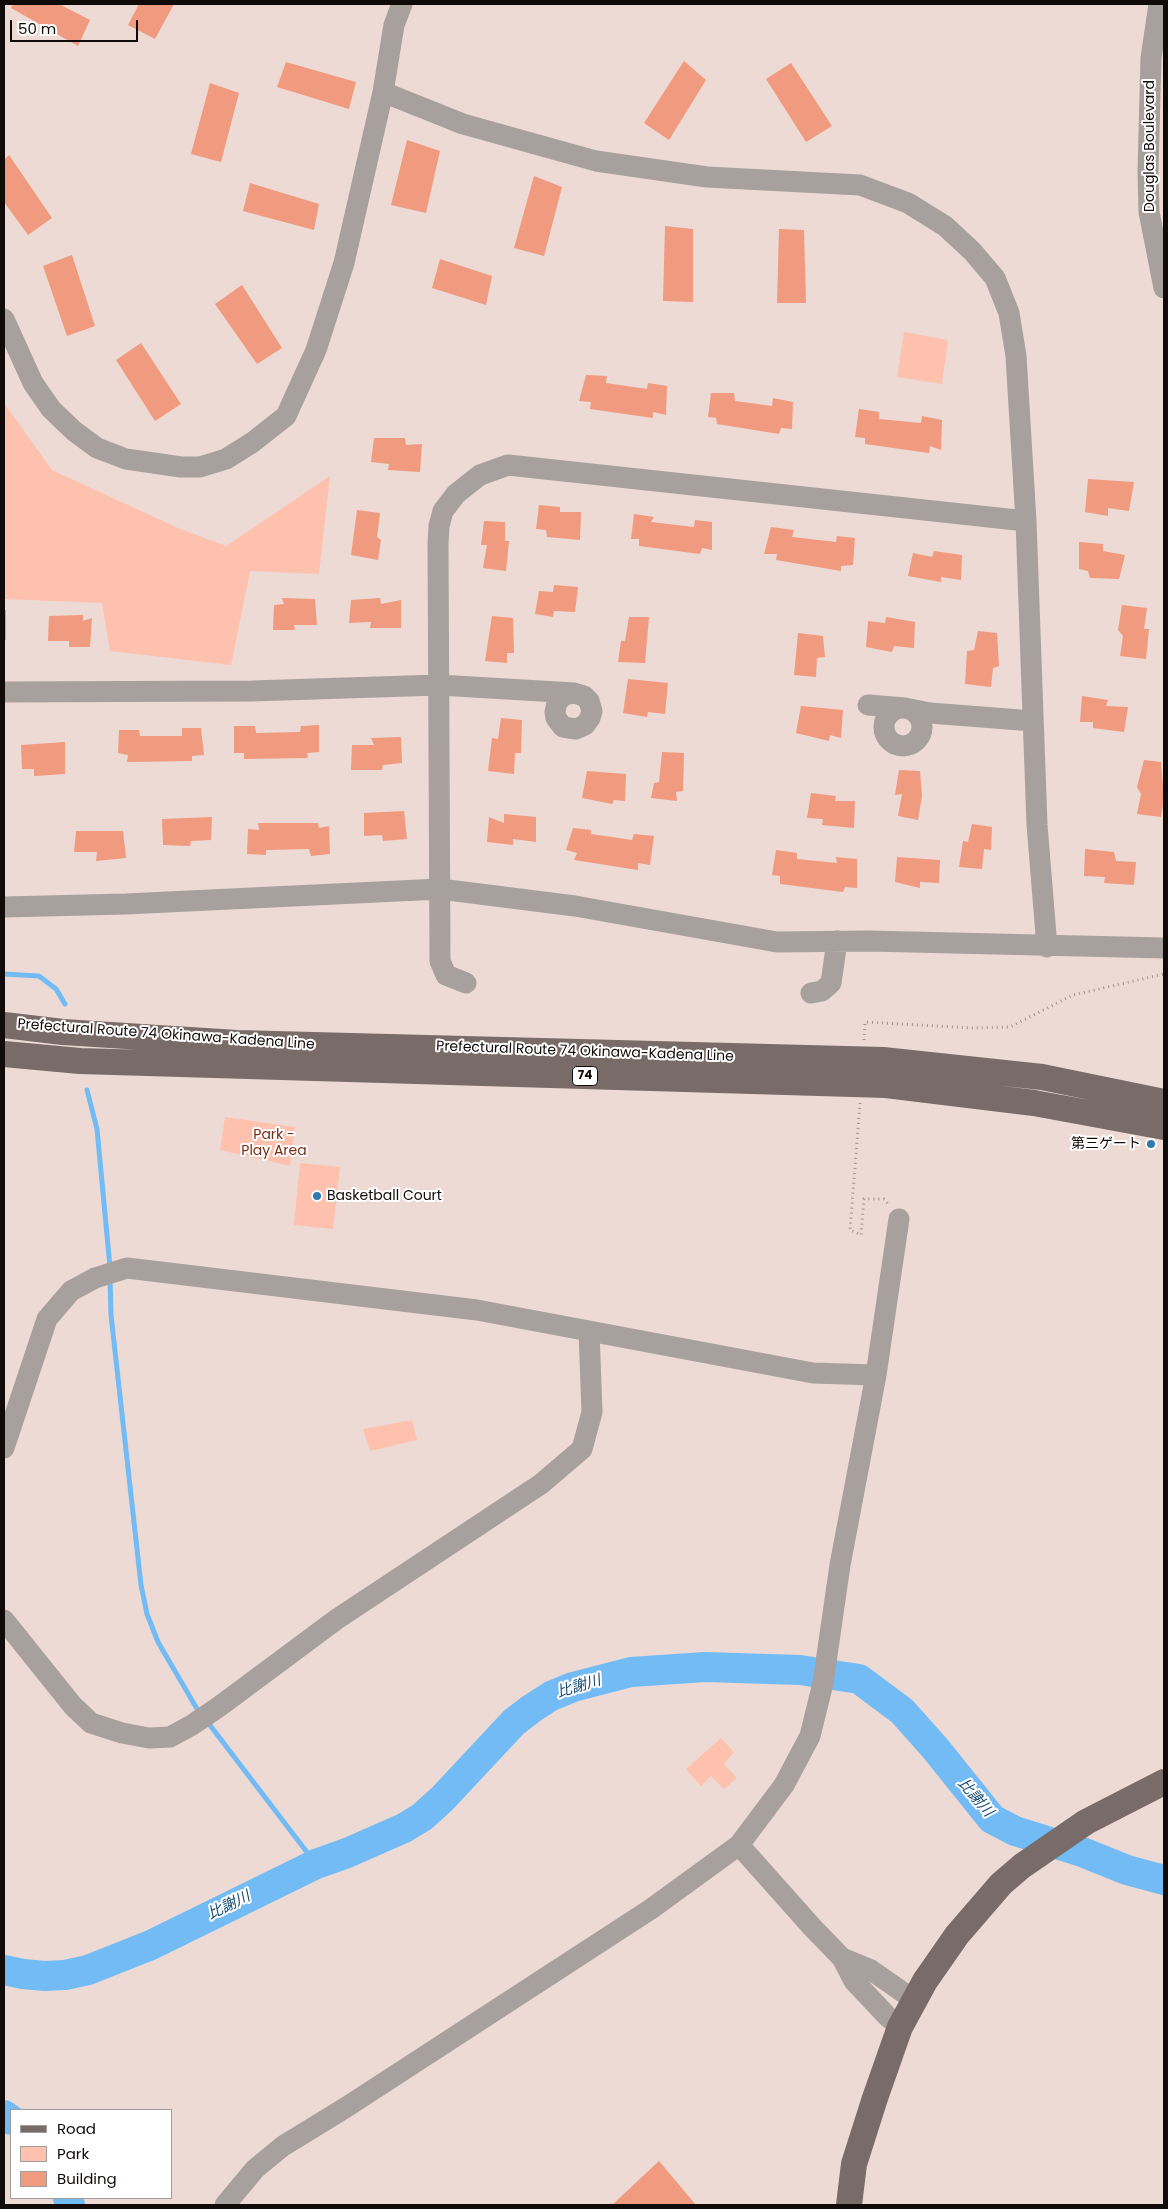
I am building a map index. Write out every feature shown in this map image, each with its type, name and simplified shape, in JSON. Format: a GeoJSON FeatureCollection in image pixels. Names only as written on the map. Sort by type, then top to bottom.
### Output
{"type":"FeatureCollection","features":[{"type":"Feature","properties":{"kind":"main road","name":"Prefectural Route 74 Okinawa-Kadena Line"},"geometry":{"type":"LineString","coordinates":[[4,1024],[63,1032],[237,1042],[883,1060],[1042,1077],[1164,1102]]}},
{"type":"Feature","properties":{"kind":"main road","name":"Prefectural Route 74 Okinawa-Kadena Line"},"geometry":{"type":"LineString","coordinates":[[4,1054],[80,1061],[886,1085],[1034,1104],[1164,1127]]}},
{"type":"Feature","properties":{"kind":"main road"},"geometry":{"type":"LineString","coordinates":[[848,2205],[854,2164],[900,2027],[914,2000],[942,1957],[969,1921],[1001,1884],[1022,1866],[1062,1837],[1164,1782]]}},
{"type":"Feature","properties":{"kind":"street"},"geometry":{"type":"LineString","coordinates":[[4,320],[33,383],[51,408],[74,431],[97,448],[126,459],[181,467],[200,467],[226,459],[253,442],[286,416],[316,350],[344,263],[384,92],[394,25],[402,4]]}},
{"type":"Feature","properties":{"kind":"street","name":"Douglas Boulevard"},"geometry":{"type":"LineString","coordinates":[[1159,4],[1151,58],[1148,180],[1149,212],[1164,288]]}},
{"type":"Feature","properties":{"kind":"street"},"geometry":{"type":"LineString","coordinates":[[384,92],[463,124],[596,161],[707,177],[860,185],[908,203],[945,226],[972,251],[995,278],[1009,313],[1016,356],[1026,521],[1038,825],[1046,947]]}},
{"type":"Feature","properties":{"kind":"street"},"geometry":{"type":"LineString","coordinates":[[466,983],[446,974],[440,961],[438,544],[443,511],[456,494],[480,475],[508,465],[1026,521]]}},
{"type":"Feature","properties":{"kind":"street"},"geometry":{"type":"LineString","coordinates":[[4,692],[252,691],[439,685],[574,693]]}},
{"type":"Feature","properties":{"kind":"street"},"geometry":{"type":"LineString","coordinates":[[868,705],[905,708],[930,713],[1033,721]]}},
{"type":"Feature","properties":{"kind":"street"},"geometry":{"type":"LineString","coordinates":[[4,907],[126,904],[440,889],[575,906],[777,942],[837,941],[1046,947],[1164,948]]}},
{"type":"Feature","properties":{"kind":"street"},"geometry":{"type":"LineString","coordinates":[[811,993],[822,991],[831,983],[837,941]]}},
{"type":"Feature","properties":{"kind":"street"},"geometry":{"type":"LineString","coordinates":[[225,2205],[255,2169],[283,2146],[345,2108],[651,1909],[739,1845],[784,1785],[810,1736],[823,1683],[840,1565],[876,1375],[899,1219]]}},
{"type":"Feature","properties":{"kind":"street"},"geometry":{"type":"LineString","coordinates":[[4,1448],[48,1319],[71,1291],[95,1278],[127,1268],[477,1310],[814,1373],[876,1375]]}},
{"type":"Feature","properties":{"kind":"street"},"geometry":{"type":"LineString","coordinates":[[4,1620],[73,1706],[91,1722],[122,1733],[149,1738],[170,1737],[220,1706],[337,1620],[541,1484],[582,1449],[592,1412],[590,1331]]}},
{"type":"Feature","properties":{"kind":"street"},"geometry":{"type":"LineString","coordinates":[[739,1845],[842,1958],[854,1980],[887,2016],[900,2027]]}},
{"type":"Feature","properties":{"kind":"street"},"geometry":{"type":"LineString","coordinates":[[842,1958],[871,1970],[914,2000]]}},
{"type":"Feature","properties":{"kind":"path"},"geometry":{"type":"LineString","coordinates":[[864,1041],[865,1022],[973,1028],[1010,1027],[1073,995],[1164,974]]}},
{"type":"Feature","properties":{"kind":"path"},"geometry":{"type":"LineString","coordinates":[[860,1101],[850,1230],[861,1235],[864,1199],[884,1199],[899,1219]]}},
{"type":"Feature","properties":{"kind":"green space"},"geometry":{"type":"Polygon","coordinates":[[[904,332],[948,340],[942,384],[897,377],[904,332]]]}},
{"type":"Feature","properties":{"kind":"green space"},"geometry":{"type":"Polygon","coordinates":[[[4,403],[52,470],[178,528],[226,546],[330,476],[319,574],[250,571],[231,665],[110,651],[102,603],[4,599],[4,403]]]}},
{"type":"Feature","properties":{"kind":"green space","name":"Park - Play Area"},"geometry":{"type":"Polygon","coordinates":[[[225,1117],[295,1127],[290,1166],[220,1150],[225,1117]]]}},
{"type":"Feature","properties":{"kind":"green space","name":"Basketball Court"},"geometry":{"type":"Polygon","coordinates":[[[300,1163],[340,1167],[333,1229],[294,1225],[300,1163]]]}},
{"type":"Feature","properties":{"kind":"green space"},"geometry":{"type":"Polygon","coordinates":[[[412,1420],[417,1440],[370,1451],[363,1429],[412,1420]]]}},
{"type":"Feature","properties":{"kind":"green space"},"geometry":{"type":"Polygon","coordinates":[[[721,1738],[734,1752],[724,1764],[737,1778],[724,1789],[711,1776],[701,1786],[686,1769],[721,1738]]]}},
{"type":"Feature","properties":{"kind":"building"},"geometry":{"type":"Polygon","coordinates":[[[13,4],[59,4],[90,20],[78,46],[11,8],[13,4]]]}},
{"type":"Feature","properties":{"kind":"building"},"geometry":{"type":"Polygon","coordinates":[[[139,4],[174,4],[155,39],[128,25],[139,4]]]}},
{"type":"Feature","properties":{"kind":"building"},"geometry":{"type":"Polygon","coordinates":[[[684,61],[706,80],[669,140],[644,123],[684,61]]]}},
{"type":"Feature","properties":{"kind":"building"},"geometry":{"type":"Polygon","coordinates":[[[286,62],[356,82],[349,109],[277,87],[286,62]]]}},
{"type":"Feature","properties":{"kind":"building"},"geometry":{"type":"Polygon","coordinates":[[[791,63],[832,126],[806,142],[766,79],[791,63]]]}},
{"type":"Feature","properties":{"kind":"building"},"geometry":{"type":"Polygon","coordinates":[[[210,83],[239,93],[221,162],[191,154],[210,83]]]}},
{"type":"Feature","properties":{"kind":"building"},"geometry":{"type":"Polygon","coordinates":[[[407,140],[440,151],[426,213],[391,205],[407,140]]]}},
{"type":"Feature","properties":{"kind":"building"},"geometry":{"type":"Polygon","coordinates":[[[9,155],[52,218],[28,235],[4,202],[4,160],[9,155]]]}},
{"type":"Feature","properties":{"kind":"building"},"geometry":{"type":"Polygon","coordinates":[[[534,176],[562,187],[544,256],[514,248],[534,176]]]}},
{"type":"Feature","properties":{"kind":"building"},"geometry":{"type":"Polygon","coordinates":[[[250,183],[319,204],[314,230],[243,211],[250,183]]]}},
{"type":"Feature","properties":{"kind":"building"},"geometry":{"type":"Polygon","coordinates":[[[665,226],[693,229],[693,302],[663,301],[665,226]]]}},
{"type":"Feature","properties":{"kind":"building"},"geometry":{"type":"Polygon","coordinates":[[[779,229],[804,230],[806,303],[777,303],[779,229]]]}},
{"type":"Feature","properties":{"kind":"building"},"geometry":{"type":"Polygon","coordinates":[[[72,255],[95,326],[67,336],[43,266],[72,255]]]}},
{"type":"Feature","properties":{"kind":"building"},"geometry":{"type":"Polygon","coordinates":[[[440,259],[492,276],[486,305],[432,288],[440,259]]]}},
{"type":"Feature","properties":{"kind":"building"},"geometry":{"type":"Polygon","coordinates":[[[242,285],[282,348],[257,364],[215,304],[242,285]]]}},
{"type":"Feature","properties":{"kind":"building"},"geometry":{"type":"Polygon","coordinates":[[[141,343],[181,404],[155,421],[116,360],[141,343]]]}},
{"type":"Feature","properties":{"kind":"building"},"geometry":{"type":"Polygon","coordinates":[[[586,375],[607,376],[606,383],[647,389],[648,383],[667,386],[666,415],[653,412],[653,418],[590,409],[591,402],[579,401],[586,375]]]}},
{"type":"Feature","properties":{"kind":"building"},"geometry":{"type":"Polygon","coordinates":[[[711,393],[734,393],[735,401],[772,406],[773,398],[793,402],[792,429],[781,428],[779,434],[717,424],[716,418],[708,417],[711,393]]]}},
{"type":"Feature","properties":{"kind":"building"},"geometry":{"type":"Polygon","coordinates":[[[859,409],[879,412],[879,419],[921,423],[922,416],[942,420],[941,450],[930,446],[929,453],[865,444],[865,438],[855,437],[859,409]]]}},
{"type":"Feature","properties":{"kind":"building"},"geometry":{"type":"Polygon","coordinates":[[[374,438],[405,438],[406,445],[422,444],[420,472],[388,470],[389,464],[371,462],[374,438]]]}},
{"type":"Feature","properties":{"kind":"building"},"geometry":{"type":"Polygon","coordinates":[[[1088,479],[1134,482],[1129,511],[1108,508],[1108,516],[1085,512],[1088,479]]]}},
{"type":"Feature","properties":{"kind":"building"},"geometry":{"type":"Polygon","coordinates":[[[539,505],[560,507],[560,512],[581,512],[580,540],[547,537],[546,530],[536,529],[539,505]]]}},
{"type":"Feature","properties":{"kind":"building"},"geometry":{"type":"Polygon","coordinates":[[[357,510],[380,513],[377,537],[381,540],[378,560],[351,555],[357,510]]]}},
{"type":"Feature","properties":{"kind":"building"},"geometry":{"type":"Polygon","coordinates":[[[634,514],[654,517],[651,522],[694,527],[695,520],[712,522],[712,550],[702,548],[700,554],[639,546],[639,539],[631,539],[634,514]]]}},
{"type":"Feature","properties":{"kind":"building"},"geometry":{"type":"Polygon","coordinates":[[[484,521],[505,522],[505,541],[509,541],[506,571],[483,568],[487,545],[481,545],[484,521]]]}},
{"type":"Feature","properties":{"kind":"building"},"geometry":{"type":"Polygon","coordinates":[[[771,527],[794,530],[792,537],[836,542],[837,536],[855,538],[853,565],[841,566],[841,571],[776,560],[777,554],[764,554],[771,527]]]}},
{"type":"Feature","properties":{"kind":"building"},"geometry":{"type":"Polygon","coordinates":[[[1079,542],[1103,544],[1103,551],[1125,555],[1119,579],[1090,578],[1088,571],[1079,569],[1079,542]]]}},
{"type":"Feature","properties":{"kind":"building"},"geometry":{"type":"Polygon","coordinates":[[[934,551],[962,555],[961,580],[941,577],[941,582],[908,576],[913,553],[932,557],[934,551]]]}},
{"type":"Feature","properties":{"kind":"building"},"geometry":{"type":"Polygon","coordinates":[[[554,585],[578,587],[575,612],[554,611],[553,617],[535,614],[539,591],[553,592],[554,585]]]}},
{"type":"Feature","properties":{"kind":"building"},"geometry":{"type":"Polygon","coordinates":[[[282,598],[315,599],[317,625],[294,625],[295,630],[273,630],[274,605],[284,604],[282,598]]]}},
{"type":"Feature","properties":{"kind":"building"},"geometry":{"type":"Polygon","coordinates":[[[380,598],[381,604],[401,600],[401,628],[370,628],[371,622],[349,623],[351,600],[380,598]]]}},
{"type":"Feature","properties":{"kind":"building"},"geometry":{"type":"Polygon","coordinates":[[[1122,605],[1147,608],[1144,629],[1149,629],[1146,659],[1120,656],[1123,636],[1118,630],[1122,605]]]}},
{"type":"Feature","properties":{"kind":"building"},"geometry":{"type":"Polygon","coordinates":[[[4,610],[6,610],[6,640],[4,639],[4,610]]]}},
{"type":"Feature","properties":{"kind":"building"},"geometry":{"type":"Polygon","coordinates":[[[83,615],[83,621],[92,618],[90,647],[69,647],[69,641],[48,641],[49,616],[83,615]]]}},
{"type":"Feature","properties":{"kind":"building"},"geometry":{"type":"Polygon","coordinates":[[[492,616],[513,618],[514,653],[507,653],[507,663],[485,661],[492,616]]]}},
{"type":"Feature","properties":{"kind":"building"},"geometry":{"type":"Polygon","coordinates":[[[629,617],[649,617],[645,663],[618,662],[621,641],[625,641],[629,617]]]}},
{"type":"Feature","properties":{"kind":"building"},"geometry":{"type":"Polygon","coordinates":[[[886,617],[915,622],[914,648],[894,646],[892,652],[866,647],[868,621],[885,623],[886,617]]]}},
{"type":"Feature","properties":{"kind":"building"},"geometry":{"type":"Polygon","coordinates":[[[978,631],[997,633],[999,666],[993,668],[991,687],[965,684],[967,651],[974,650],[978,631]]]}},
{"type":"Feature","properties":{"kind":"building"},"geometry":{"type":"Polygon","coordinates":[[[798,633],[823,636],[825,657],[817,658],[816,677],[794,675],[798,633]]]}},
{"type":"Feature","properties":{"kind":"building"},"geometry":{"type":"Polygon","coordinates":[[[628,679],[668,683],[665,714],[648,712],[647,717],[623,713],[628,679]]]}},
{"type":"Feature","properties":{"kind":"building"},"geometry":{"type":"Polygon","coordinates":[[[1082,696],[1108,700],[1106,706],[1128,707],[1124,732],[1093,728],[1093,722],[1080,722],[1082,696]]]}},
{"type":"Feature","properties":{"kind":"building"},"geometry":{"type":"Polygon","coordinates":[[[801,706],[843,710],[841,738],[830,735],[829,741],[796,733],[801,706]]]}},
{"type":"Feature","properties":{"kind":"building"},"geometry":{"type":"Polygon","coordinates":[[[501,718],[522,720],[521,753],[515,753],[514,774],[488,771],[492,738],[498,739],[501,718]]]}},
{"type":"Feature","properties":{"kind":"building"},"geometry":{"type":"Polygon","coordinates":[[[319,725],[319,752],[307,753],[308,758],[244,759],[244,753],[234,753],[234,726],[255,726],[256,733],[300,732],[301,726],[319,725]]]}},
{"type":"Feature","properties":{"kind":"building"},"geometry":{"type":"Polygon","coordinates":[[[182,728],[201,728],[204,755],[192,756],[192,761],[127,762],[128,755],[118,753],[119,730],[139,730],[140,736],[182,736],[182,728]]]}},
{"type":"Feature","properties":{"kind":"building"},"geometry":{"type":"Polygon","coordinates":[[[401,737],[402,763],[383,765],[382,770],[351,770],[352,745],[374,745],[371,738],[401,737]]]}},
{"type":"Feature","properties":{"kind":"building"},"geometry":{"type":"Polygon","coordinates":[[[65,742],[65,774],[34,776],[34,769],[22,769],[21,745],[65,742]]]}},
{"type":"Feature","properties":{"kind":"building"},"geometry":{"type":"Polygon","coordinates":[[[662,752],[684,753],[683,791],[676,792],[677,801],[651,798],[654,783],[659,782],[662,752]]]}},
{"type":"Feature","properties":{"kind":"building"},"geometry":{"type":"Polygon","coordinates":[[[1144,760],[1161,762],[1164,798],[1161,817],[1137,814],[1141,794],[1137,787],[1144,760]]]}},
{"type":"Feature","properties":{"kind":"building"},"geometry":{"type":"Polygon","coordinates":[[[899,770],[920,771],[922,796],[918,820],[898,816],[902,794],[895,795],[899,770]]]}},
{"type":"Feature","properties":{"kind":"building"},"geometry":{"type":"Polygon","coordinates":[[[587,771],[626,774],[625,801],[614,800],[612,804],[582,798],[587,771]]]}},
{"type":"Feature","properties":{"kind":"building"},"geometry":{"type":"Polygon","coordinates":[[[811,793],[836,796],[835,801],[855,801],[854,828],[822,825],[823,819],[807,818],[811,793]]]}},
{"type":"Feature","properties":{"kind":"building"},"geometry":{"type":"Polygon","coordinates":[[[404,811],[407,839],[383,841],[382,835],[364,836],[364,813],[404,811]]]}},
{"type":"Feature","properties":{"kind":"building"},"geometry":{"type":"Polygon","coordinates":[[[504,814],[536,817],[536,842],[513,839],[513,845],[487,842],[489,817],[504,823],[504,814]]]}},
{"type":"Feature","properties":{"kind":"building"},"geometry":{"type":"Polygon","coordinates":[[[212,817],[211,840],[191,841],[190,846],[163,845],[162,819],[212,817]]]}},
{"type":"Feature","properties":{"kind":"building"},"geometry":{"type":"Polygon","coordinates":[[[258,823],[318,823],[319,828],[329,826],[330,854],[311,856],[309,849],[266,850],[266,855],[247,854],[248,829],[259,830],[258,823]]]}},
{"type":"Feature","properties":{"kind":"building"},"geometry":{"type":"Polygon","coordinates":[[[972,824],[992,827],[991,850],[984,849],[982,869],[959,867],[963,841],[968,842],[972,824]]]}},
{"type":"Feature","properties":{"kind":"building"},"geometry":{"type":"Polygon","coordinates":[[[573,828],[591,830],[591,834],[632,840],[634,834],[654,836],[650,865],[638,863],[638,870],[574,860],[577,853],[566,850],[573,828]]]}},
{"type":"Feature","properties":{"kind":"building"},"geometry":{"type":"Polygon","coordinates":[[[76,831],[123,831],[126,858],[96,861],[97,852],[74,852],[76,831]]]}},
{"type":"Feature","properties":{"kind":"building"},"geometry":{"type":"Polygon","coordinates":[[[1085,849],[1114,852],[1116,861],[1136,862],[1134,885],[1104,883],[1105,877],[1084,876],[1085,849]]]}},
{"type":"Feature","properties":{"kind":"building"},"geometry":{"type":"Polygon","coordinates":[[[776,850],[797,853],[797,859],[837,863],[836,857],[857,859],[857,888],[845,887],[843,892],[780,884],[780,876],[772,875],[776,850]]]}},
{"type":"Feature","properties":{"kind":"building"},"geometry":{"type":"Polygon","coordinates":[[[897,857],[940,860],[939,883],[920,882],[920,888],[895,882],[897,857]]]}},
{"type":"Feature","properties":{"kind":"building"},"geometry":{"type":"Polygon","coordinates":[[[659,2161],[696,2205],[612,2205],[659,2161]]]}},
{"type":"Feature","properties":{"kind":"waterway"},"geometry":{"type":"LineString","coordinates":[[4,974],[39,976],[56,989],[65,1004]]}},
{"type":"Feature","properties":{"kind":"waterway"},"geometry":{"type":"LineString","coordinates":[[87,1090],[97,1129],[110,1267]]}},
{"type":"Feature","properties":{"kind":"waterway"},"geometry":{"type":"LineString","coordinates":[[110,1278],[111,1315],[141,1585],[147,1614],[158,1642],[200,1714]]}},
{"type":"Feature","properties":{"kind":"waterway","name":"比謝川"},"geometry":{"type":"LineString","coordinates":[[4,1970],[45,1976],[65,1975],[88,1970],[151,1945],[316,1864],[347,1853],[404,1828],[422,1817],[442,1799],[514,1722],[531,1709],[551,1696],[573,1687],[631,1672],[705,1667],[800,1670],[859,1679],[902,1711],[935,1748],[992,1819],[1015,1831],[1082,1852],[1127,1870],[1164,1880]]}},
{"type":"Feature","properties":{"kind":"waterway"},"geometry":{"type":"LineString","coordinates":[[206,1720],[316,1864]]}},
{"type":"Feature","properties":{"kind":"waterway","name":"比謝川"},"geometry":{"type":"LineString","coordinates":[[4,2115],[10,2119]]}},
{"type":"Feature","properties":{"kind":"waterway","name":"比謝川"},"geometry":{"type":"LineString","coordinates":[[68,2199],[70,2205]]}},
{"type":"Feature","properties":{"kind":"place","name":"第三ゲート"},"geometry":{"type":"Point","coordinates":[1151,1144]}},
{"type":"Feature","properties":{"kind":"place","name":"Basketball Court"},"geometry":{"type":"Point","coordinates":[317,1196]}}]}
